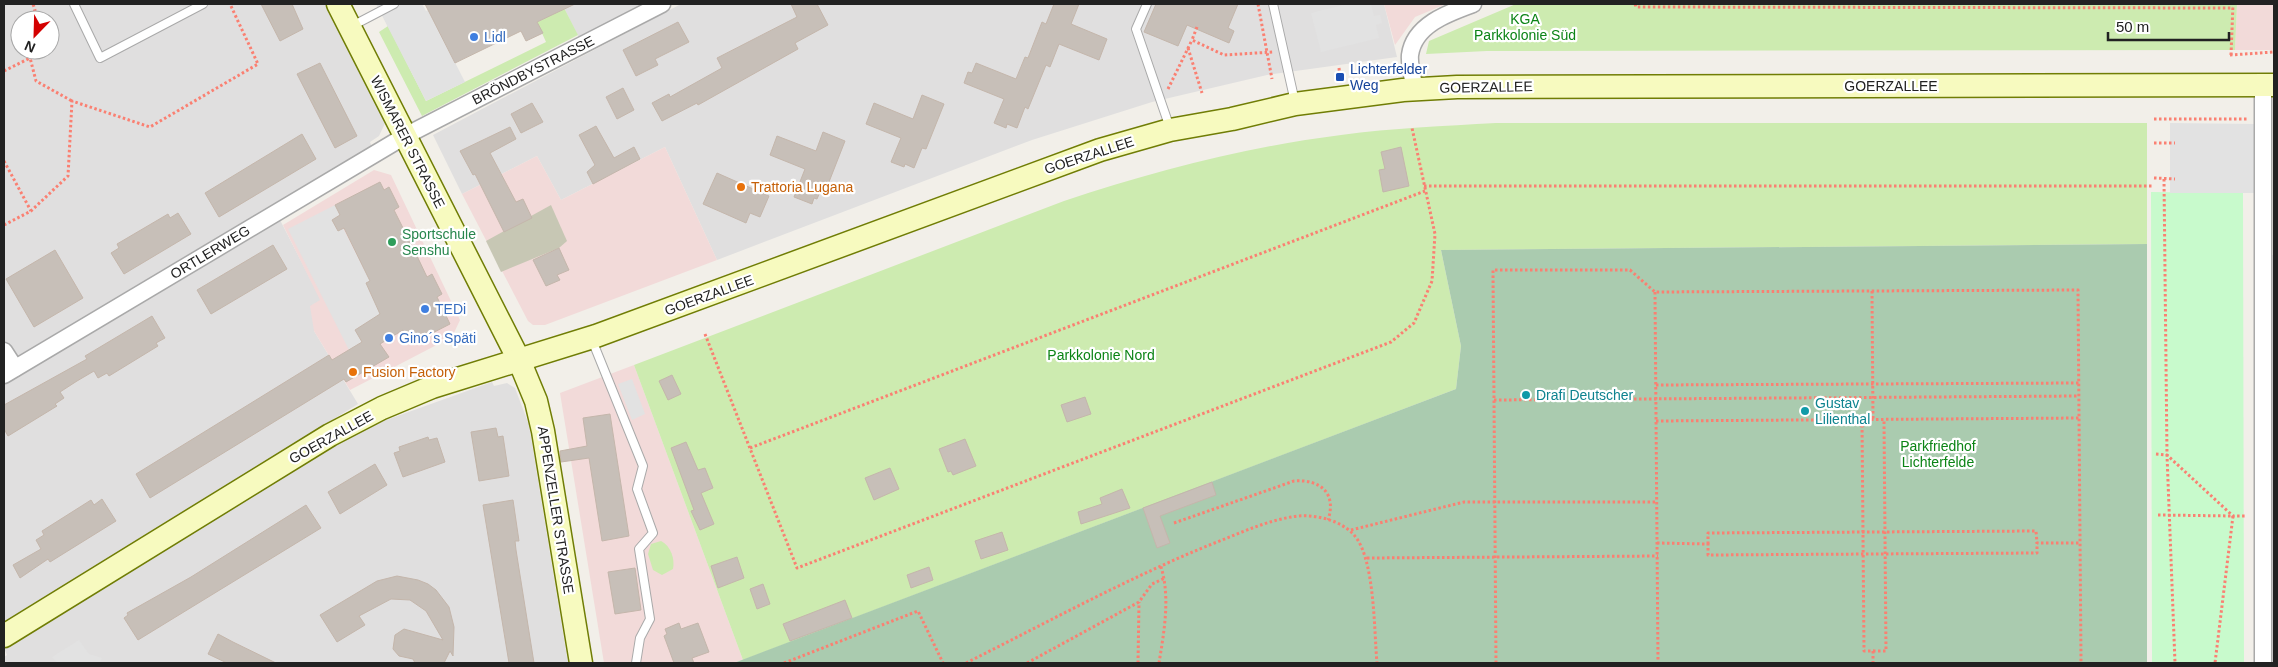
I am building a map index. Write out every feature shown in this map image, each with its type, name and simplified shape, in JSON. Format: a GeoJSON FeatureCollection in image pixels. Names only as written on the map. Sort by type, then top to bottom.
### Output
{"type":"FeatureCollection","features":[{"type":"Feature","properties":{"kind":"main road","name":"WISMARER STRASSE"},"geometry":{"type":"LineString","coordinates":[[338,4],[519,360]]}},
{"type":"Feature","properties":{"kind":"main road","name":"GOERZALLEE"},"geometry":{"type":"LineString","coordinates":[[4,636],[330,435],[382,408],[432,387],[591,337],[1028,175],[1100,150],[1170,130],[1232,119],[1296,104],[1415,89],[1494,86],[2269,85]]}},
{"type":"Feature","properties":{"kind":"main road","name":"APPENZELLER STRASSE"},"geometry":{"type":"LineString","coordinates":[[519,360],[536,401],[543,431],[581,663]]}},
{"type":"Feature","properties":{"kind":"street","name":"BRÖNDBYSTRASSE"},"geometry":{"type":"LineString","coordinates":[[405,136],[662,4]]}},
{"type":"Feature","properties":{"kind":"street"},"geometry":{"type":"LineString","coordinates":[[1415,89],[1410,55],[1417,38],[1428,23],[1473,4]]}},
{"type":"Feature","properties":{"kind":"street"},"geometry":{"type":"LineString","coordinates":[[2262,663],[2263,119],[2269,85]]}},
{"type":"Feature","properties":{"kind":"street","name":"ORTLERWEG"},"geometry":{"type":"LineString","coordinates":[[4,351],[9,372],[405,136]]}},
{"type":"Feature","properties":{"kind":"lane"},"geometry":{"type":"LineString","coordinates":[[74,4],[100,58],[203,4]]}},
{"type":"Feature","properties":{"kind":"lane"},"geometry":{"type":"LineString","coordinates":[[350,27],[394,4]]}},
{"type":"Feature","properties":{"kind":"lane"},"geometry":{"type":"LineString","coordinates":[[1147,4],[1136,29],[1170,130]]}},
{"type":"Feature","properties":{"kind":"lane"},"geometry":{"type":"LineString","coordinates":[[1273,4],[1296,104]]}},
{"type":"Feature","properties":{"kind":"lane"},"geometry":{"type":"LineString","coordinates":[[591,337],[643,466],[638,489],[653,533],[639,548],[650,619],[640,638],[636,663]]}},
{"type":"Feature","properties":{"kind":"path"},"geometry":{"type":"LineString","coordinates":[[31,60],[36,80],[72,101],[150,127],[258,64],[230,4]]}},
{"type":"Feature","properties":{"kind":"path"},"geometry":{"type":"LineString","coordinates":[[1258,4],[1272,79]]}},
{"type":"Feature","properties":{"kind":"path"},"geometry":{"type":"LineString","coordinates":[[1635,4],[1636,7],[2233,6],[2230,54],[2274,52]]}},
{"type":"Feature","properties":{"kind":"path"},"geometry":{"type":"LineString","coordinates":[[1162,103],[1197,27]]}},
{"type":"Feature","properties":{"kind":"path"},"geometry":{"type":"LineString","coordinates":[[1192,40],[1224,54],[1267,53],[1284,50]]}},
{"type":"Feature","properties":{"kind":"path"},"geometry":{"type":"LineString","coordinates":[[1188,48],[1202,93]]}},
{"type":"Feature","properties":{"kind":"path"},"geometry":{"type":"LineString","coordinates":[[4,71],[26,60]]}},
{"type":"Feature","properties":{"kind":"path"},"geometry":{"type":"LineString","coordinates":[[1339,68],[1340,77]]}},
{"type":"Feature","properties":{"kind":"path"},"geometry":{"type":"LineString","coordinates":[[4,225],[31,211],[68,176],[72,101]]}},
{"type":"Feature","properties":{"kind":"path"},"geometry":{"type":"LineString","coordinates":[[2154,119],[2263,119]]}},
{"type":"Feature","properties":{"kind":"path"},"geometry":{"type":"LineString","coordinates":[[705,334],[797,568],[1391,342],[1414,324],[1432,281],[1435,234],[1412,128]]}},
{"type":"Feature","properties":{"kind":"path"},"geometry":{"type":"LineString","coordinates":[[2154,143],[2175,143]]}},
{"type":"Feature","properties":{"kind":"path"},"geometry":{"type":"LineString","coordinates":[[4,161],[31,211]]}},
{"type":"Feature","properties":{"kind":"path"},"geometry":{"type":"LineString","coordinates":[[2154,178],[2175,178]]}},
{"type":"Feature","properties":{"kind":"path"},"geometry":{"type":"LineString","coordinates":[[2164,179],[2167,455],[2175,663]]}},
{"type":"Feature","properties":{"kind":"path"},"geometry":{"type":"LineString","coordinates":[[1424,186],[2154,186]]}},
{"type":"Feature","properties":{"kind":"path"},"geometry":{"type":"LineString","coordinates":[[750,448],[1425,191]]}},
{"type":"Feature","properties":{"kind":"path"},"geometry":{"type":"LineString","coordinates":[[1496,663],[1493,270],[1630,270],[1656,292],[2078,290],[2081,663]]}},
{"type":"Feature","properties":{"kind":"path"},"geometry":{"type":"LineString","coordinates":[[1872,291],[1873,420]]}},
{"type":"Feature","properties":{"kind":"path"},"geometry":{"type":"LineString","coordinates":[[1656,292],[1658,663]]}},
{"type":"Feature","properties":{"kind":"path"},"geometry":{"type":"LineString","coordinates":[[1656,385],[2079,383]]}},
{"type":"Feature","properties":{"kind":"path"},"geometry":{"type":"LineString","coordinates":[[1494,400],[2079,396]]}},
{"type":"Feature","properties":{"kind":"path"},"geometry":{"type":"LineString","coordinates":[[1656,421],[2079,418]]}},
{"type":"Feature","properties":{"kind":"path"},"geometry":{"type":"LineString","coordinates":[[1862,420],[1864,651],[1886,651],[1884,420]]}},
{"type":"Feature","properties":{"kind":"path"},"geometry":{"type":"LineString","coordinates":[[2156,454],[2167,455],[2233,516]]}},
{"type":"Feature","properties":{"kind":"path"},"geometry":{"type":"LineString","coordinates":[[1174,523],[1294,481],[1303,480],[1312,482],[1324,489],[1332,509],[1328,520]]}},
{"type":"Feature","properties":{"kind":"path"},"geometry":{"type":"LineString","coordinates":[[1350,530],[1464,502],[1657,502]]}},
{"type":"Feature","properties":{"kind":"path"},"geometry":{"type":"LineString","coordinates":[[2158,514],[2263,516]]}},
{"type":"Feature","properties":{"kind":"path"},"geometry":{"type":"LineString","coordinates":[[966,663],[1160,564],[1256,526],[1292,516],[1304,515],[1328,520],[1350,530],[1361,542],[1367,558],[1377,663]]}},
{"type":"Feature","properties":{"kind":"path"},"geometry":{"type":"LineString","coordinates":[[2215,663],[2233,516]]}},
{"type":"Feature","properties":{"kind":"path"},"geometry":{"type":"LineString","coordinates":[[2036,531],[2036,553],[1708,555],[1708,533],[1885,532],[2036,531]]}},
{"type":"Feature","properties":{"kind":"path"},"geometry":{"type":"LineString","coordinates":[[2036,543],[2080,543]]}},
{"type":"Feature","properties":{"kind":"path"},"geometry":{"type":"LineString","coordinates":[[1658,544],[1708,544]]}},
{"type":"Feature","properties":{"kind":"path"},"geometry":{"type":"LineString","coordinates":[[1367,558],[1658,556]]}},
{"type":"Feature","properties":{"kind":"path"},"geometry":{"type":"LineString","coordinates":[[1159,663],[1164,627],[1165,578],[1160,564]]}},
{"type":"Feature","properties":{"kind":"path"},"geometry":{"type":"LineString","coordinates":[[1027,663],[1139,602],[1152,584],[1165,578]]}},
{"type":"Feature","properties":{"kind":"path"},"geometry":{"type":"LineString","coordinates":[[1138,663],[1139,602]]}},
{"type":"Feature","properties":{"kind":"path"},"geometry":{"type":"LineString","coordinates":[[784,663],[918,611],[943,663]]}},
{"type":"Feature","properties":{"kind":"path"},"geometry":{"type":"LineString","coordinates":[[1873,651],[1873,663]]}},
{"type":"Feature","properties":{"kind":"shaded area"},"geometry":{"type":"Polygon","coordinates":[[[4,4],[328,4],[387,119],[379,136],[370,142],[372,147],[4,366],[4,4]]]}},
{"type":"Feature","properties":{"kind":"shaded area"},"geometry":{"type":"Polygon","coordinates":[[[376,4],[422,4],[426,11],[428,10],[465,82],[426,101],[376,4]]]}},
{"type":"Feature","properties":{"kind":"shaded area"},"geometry":{"type":"Polygon","coordinates":[[[562,4],[646,4],[579,38],[562,4]]]}},
{"type":"Feature","properties":{"kind":"shaded area"},"geometry":{"type":"Polygon","coordinates":[[[681,4],[1384,4],[1397,57],[1267,75],[1152,102],[1032,140],[717,260],[665,147],[561,200],[537,156],[462,194],[433,135],[681,4]]]}},
{"type":"Feature","properties":{"kind":"shaded area"},"geometry":{"type":"Polygon","coordinates":[[[1348,4],[1371,4],[1374,16],[1380,15],[1382,23],[1376,25],[1379,38],[1321,52],[1311,13],[1348,4]]]}},
{"type":"Feature","properties":{"kind":"shaded area"},"geometry":{"type":"Polygon","coordinates":[[[1384,4],[1446,4],[1415,17],[1395,45],[1384,4]]]}},
{"type":"Feature","properties":{"kind":"shaded area"},"geometry":{"type":"Polygon","coordinates":[[[2237,4],[2274,4],[2274,50],[2235,50],[2237,4]]]}},
{"type":"Feature","properties":{"kind":"shaded area"},"geometry":{"type":"Polygon","coordinates":[[[2170,123],[2255,124],[2255,193],[2170,193],[2170,123]]]}},
{"type":"Feature","properties":{"kind":"shaded area"},"geometry":{"type":"Polygon","coordinates":[[[665,147],[717,260],[545,325],[533,325],[528,321],[462,194],[537,156],[561,200],[665,147]]]}},
{"type":"Feature","properties":{"kind":"shaded area"},"geometry":{"type":"Polygon","coordinates":[[[374,170],[391,175],[460,320],[452,337],[350,390],[314,331],[310,306],[320,300],[283,225],[374,170]]]}},
{"type":"Feature","properties":{"kind":"shaded area"},"geometry":{"type":"Polygon","coordinates":[[[335,205],[340,215],[332,220],[338,231],[343,228],[370,281],[366,283],[371,295],[386,311],[355,330],[362,342],[349,350],[288,229],[335,205]]]}},
{"type":"Feature","properties":{"kind":"shaded area"},"geometry":{"type":"Polygon","coordinates":[[[551,205],[567,241],[559,248],[501,272],[486,241],[551,205]]]}},
{"type":"Feature","properties":{"kind":"shaded area"},"geometry":{"type":"Polygon","coordinates":[[[279,218],[321,300],[314,331],[358,404],[4,623],[4,383],[279,218]]]}},
{"type":"Feature","properties":{"kind":"shaded area"},"geometry":{"type":"Polygon","coordinates":[[[2272,255],[2274,255],[2274,663],[2271,663],[2272,255]]]}},
{"type":"Feature","properties":{"kind":"shaded area"},"geometry":{"type":"Polygon","coordinates":[[[634,365],[743,660],[734,663],[604,663],[560,393],[634,365]]]}},
{"type":"Feature","properties":{"kind":"shaded area"},"geometry":{"type":"Polygon","coordinates":[[[632,379],[645,414],[632,420],[618,384],[632,379]]]}},
{"type":"Feature","properties":{"kind":"shaded area"},"geometry":{"type":"Polygon","coordinates":[[[492,382],[494,386],[507,383],[515,388],[529,425],[568,663],[4,663],[4,657],[7,655],[4,648],[345,439],[378,423],[492,382]]]}},
{"type":"Feature","properties":{"kind":"shaded area"},"geometry":{"type":"Polygon","coordinates":[[[79,640],[89,654],[102,658],[100,663],[57,663],[52,657],[79,640]]]}},
{"type":"Feature","properties":{"kind":"green space"},"geometry":{"type":"Polygon","coordinates":[[[553,4],[562,4],[578,35],[422,116],[379,32],[388,26],[426,101],[546,42],[537,22],[557,12],[553,4]]]}},
{"type":"Feature","properties":{"kind":"green space","name":"KGA Parkkolonie Süd"},"geometry":{"type":"Polygon","coordinates":[[[1516,4],[2237,4],[2235,50],[1487,51],[1426,54],[1429,41],[1516,4]]]}},
{"type":"Feature","properties":{"kind":"green space","name":"Parkkolonie Nord"},"geometry":{"type":"Polygon","coordinates":[[[1496,123],[2147,123],[2147,244],[1441,250],[1461,346],[1456,389],[743,660],[634,365],[1064,201],[1167,170],[1270,146],[1341,135],[1496,123]]]}},
{"type":"Feature","properties":{"kind":"green space"},"geometry":{"type":"Polygon","coordinates":[[[2151,192],[2243,193],[2244,663],[2152,663],[2151,192]]]}},
{"type":"Feature","properties":{"kind":"green space","name":"Parkfriedhof Lichterfelde"},"geometry":{"type":"Polygon","coordinates":[[[2147,244],[2147,663],[734,663],[1456,389],[1461,346],[1441,250],[2147,244]]]}},
{"type":"Feature","properties":{"kind":"green space"},"geometry":{"type":"Polygon","coordinates":[[[661,541],[670,549],[673,561],[673,569],[662,575],[653,570],[648,554],[651,544],[661,541]]]}},
{"type":"Feature","properties":{"kind":"building"},"geometry":{"type":"Polygon","coordinates":[[[261,4],[292,4],[303,29],[280,41],[261,4]]]}},
{"type":"Feature","properties":{"kind":"building","name":"Lidl"},"geometry":{"type":"Polygon","coordinates":[[[425,4],[575,4],[537,22],[543,33],[526,41],[521,31],[455,63],[425,4]]]}},
{"type":"Feature","properties":{"kind":"building"},"geometry":{"type":"Polygon","coordinates":[[[791,4],[817,4],[828,25],[795,43],[798,49],[698,105],[697,103],[662,121],[652,103],[669,94],[670,97],[722,68],[717,58],[797,17],[791,4]]]}},
{"type":"Feature","properties":{"kind":"building"},"geometry":{"type":"Polygon","coordinates":[[[1054,4],[1079,4],[1071,24],[1107,39],[1099,60],[1059,44],[1050,67],[1046,65],[1028,109],[1025,107],[1017,128],[1007,124],[1006,128],[994,123],[1004,99],[964,83],[968,72],[972,73],[976,63],[1016,79],[1025,57],[1028,58],[1042,22],[1046,24],[1054,4]]]}},
{"type":"Feature","properties":{"kind":"building"},"geometry":{"type":"Polygon","coordinates":[[[1156,4],[1238,4],[1228,28],[1234,31],[1229,43],[1187,25],[1178,46],[1144,32],[1156,4]]]}},
{"type":"Feature","properties":{"kind":"building"},"geometry":{"type":"Polygon","coordinates":[[[678,22],[689,42],[655,59],[658,65],[636,76],[623,50],[678,22]]]}},
{"type":"Feature","properties":{"kind":"building"},"geometry":{"type":"Polygon","coordinates":[[[320,63],[357,136],[335,148],[297,74],[320,63]]]}},
{"type":"Feature","properties":{"kind":"building"},"geometry":{"type":"Polygon","coordinates":[[[623,88],[634,110],[617,119],[606,97],[623,88]]]}},
{"type":"Feature","properties":{"kind":"building"},"geometry":{"type":"Polygon","coordinates":[[[922,95],[944,104],[926,149],[922,148],[914,168],[905,164],[904,167],[891,162],[901,138],[866,124],[874,103],[913,119],[922,95]]]}},
{"type":"Feature","properties":{"kind":"building"},"geometry":{"type":"Polygon","coordinates":[[[532,103],[543,122],[521,133],[511,114],[532,103]]]}},
{"type":"Feature","properties":{"kind":"building"},"geometry":{"type":"Polygon","coordinates":[[[596,126],[614,158],[634,147],[640,159],[593,184],[587,172],[595,165],[579,135],[596,126]]]}},
{"type":"Feature","properties":{"kind":"building"},"geometry":{"type":"Polygon","coordinates":[[[510,127],[516,139],[490,153],[516,202],[523,199],[532,218],[504,232],[475,174],[473,175],[460,151],[510,127]]]}},
{"type":"Feature","properties":{"kind":"building"},"geometry":{"type":"Polygon","coordinates":[[[823,132],[845,141],[827,187],[823,185],[817,199],[814,198],[812,204],[794,197],[805,169],[770,155],[777,136],[816,151],[823,132]]]}},
{"type":"Feature","properties":{"kind":"building"},"geometry":{"type":"Polygon","coordinates":[[[302,134],[316,159],[219,217],[205,193],[302,134]]]}},
{"type":"Feature","properties":{"kind":"building"},"geometry":{"type":"Polygon","coordinates":[[[1401,147],[1409,186],[1383,192],[1379,170],[1385,169],[1381,152],[1401,147]]]}},
{"type":"Feature","properties":{"kind":"building"},"geometry":{"type":"Polygon","coordinates":[[[717,173],[769,196],[760,217],[750,213],[746,223],[703,204],[717,173]]]}},
{"type":"Feature","properties":{"kind":"building"},"geometry":{"type":"Polygon","coordinates":[[[380,182],[384,190],[389,187],[399,207],[394,210],[427,277],[432,274],[442,294],[437,297],[450,324],[415,342],[414,340],[409,342],[403,330],[380,344],[389,357],[346,382],[344,379],[150,498],[136,474],[329,355],[332,360],[362,342],[355,330],[380,314],[366,283],[370,281],[344,228],[338,231],[332,220],[340,215],[335,205],[380,182]]]}},
{"type":"Feature","properties":{"kind":"building"},"geometry":{"type":"Polygon","coordinates":[[[178,213],[191,234],[124,274],[111,253],[119,248],[117,244],[168,214],[170,218],[178,213]]]}},
{"type":"Feature","properties":{"kind":"building"},"geometry":{"type":"Polygon","coordinates":[[[273,245],[287,269],[211,314],[197,290],[273,245]]]}},
{"type":"Feature","properties":{"kind":"building"},"geometry":{"type":"Polygon","coordinates":[[[559,248],[569,270],[557,275],[560,280],[546,286],[533,260],[559,248]]]}},
{"type":"Feature","properties":{"kind":"building"},"geometry":{"type":"Polygon","coordinates":[[[55,250],[83,298],[34,327],[6,279],[55,250]]]}},
{"type":"Feature","properties":{"kind":"building"},"geometry":{"type":"Polygon","coordinates":[[[152,316],[165,338],[156,343],[158,346],[109,376],[107,373],[98,378],[94,371],[77,381],[60,392],[64,398],[55,404],[57,406],[8,436],[4,429],[4,405],[87,359],[85,356],[152,316]]]}},
{"type":"Feature","properties":{"kind":"building"},"geometry":{"type":"Polygon","coordinates":[[[672,375],[681,394],[668,400],[659,381],[672,375]]]}},
{"type":"Feature","properties":{"kind":"building"},"geometry":{"type":"Polygon","coordinates":[[[1085,397],[1091,414],[1067,422],[1061,405],[1085,397]]]}},
{"type":"Feature","properties":{"kind":"building"},"geometry":{"type":"Polygon","coordinates":[[[610,414],[629,536],[602,541],[589,458],[561,462],[560,451],[587,446],[583,418],[610,414]]]}},
{"type":"Feature","properties":{"kind":"building"},"geometry":{"type":"Polygon","coordinates":[[[496,428],[498,437],[503,436],[509,476],[479,481],[471,432],[496,428]]]}},
{"type":"Feature","properties":{"kind":"building"},"geometry":{"type":"Polygon","coordinates":[[[428,437],[429,440],[437,438],[445,462],[403,477],[394,453],[400,451],[399,447],[428,437]]]}},
{"type":"Feature","properties":{"kind":"building"},"geometry":{"type":"Polygon","coordinates":[[[965,439],[976,466],[953,475],[951,471],[948,472],[939,449],[965,439]]]}},
{"type":"Feature","properties":{"kind":"building"},"geometry":{"type":"Polygon","coordinates":[[[686,442],[698,470],[705,468],[713,488],[701,493],[714,524],[700,530],[691,511],[694,510],[671,448],[686,442]]]}},
{"type":"Feature","properties":{"kind":"building"},"geometry":{"type":"Polygon","coordinates":[[[375,464],[387,485],[340,514],[328,492],[375,464]]]}},
{"type":"Feature","properties":{"kind":"building"},"geometry":{"type":"Polygon","coordinates":[[[890,468],[899,489],[874,500],[865,478],[890,468]]]}},
{"type":"Feature","properties":{"kind":"building"},"geometry":{"type":"Polygon","coordinates":[[[1212,482],[1216,495],[1160,516],[1170,543],[1157,548],[1143,508],[1212,482]]]}},
{"type":"Feature","properties":{"kind":"building"},"geometry":{"type":"Polygon","coordinates":[[[1122,489],[1130,508],[1081,524],[1078,512],[1102,504],[1100,498],[1122,489]]]}},
{"type":"Feature","properties":{"kind":"building"},"geometry":{"type":"Polygon","coordinates":[[[102,499],[116,521],[50,562],[48,559],[20,578],[13,565],[41,549],[36,540],[44,535],[42,531],[91,500],[94,505],[102,499]]]}},
{"type":"Feature","properties":{"kind":"building"},"geometry":{"type":"Polygon","coordinates":[[[513,500],[519,541],[515,541],[516,550],[534,663],[509,663],[483,505],[513,500]]]}},
{"type":"Feature","properties":{"kind":"building"},"geometry":{"type":"Polygon","coordinates":[[[306,505],[321,528],[138,640],[124,618],[128,615],[127,613],[191,577],[306,505]]]}},
{"type":"Feature","properties":{"kind":"building"},"geometry":{"type":"Polygon","coordinates":[[[1002,532],[1008,550],[981,559],[975,541],[1002,532]]]}},
{"type":"Feature","properties":{"kind":"building"},"geometry":{"type":"Polygon","coordinates":[[[737,557],[744,578],[718,588],[711,566],[737,557]]]}},
{"type":"Feature","properties":{"kind":"building"},"geometry":{"type":"Polygon","coordinates":[[[929,567],[933,580],[911,588],[907,575],[929,567]]]}},
{"type":"Feature","properties":{"kind":"building"},"geometry":{"type":"Polygon","coordinates":[[[635,568],[641,610],[615,614],[608,572],[635,568]]]}},
{"type":"Feature","properties":{"kind":"building"},"geometry":{"type":"Polygon","coordinates":[[[397,576],[428,584],[436,590],[449,607],[454,627],[453,656],[450,651],[444,663],[415,663],[413,659],[399,656],[393,649],[395,635],[404,629],[443,640],[426,611],[410,600],[391,599],[359,616],[365,625],[337,642],[320,615],[377,581],[397,576]]]}},
{"type":"Feature","properties":{"kind":"building"},"geometry":{"type":"Polygon","coordinates":[[[763,584],[770,604],[757,609],[750,589],[763,584]]]}},
{"type":"Feature","properties":{"kind":"building"},"geometry":{"type":"Polygon","coordinates":[[[845,600],[852,618],[790,641],[783,624],[845,600]]]}},
{"type":"Feature","properties":{"kind":"building"},"geometry":{"type":"Polygon","coordinates":[[[679,623],[681,629],[698,623],[709,652],[692,658],[694,663],[674,663],[664,636],[667,634],[665,629],[679,623]]]}},
{"type":"Feature","properties":{"kind":"building"},"geometry":{"type":"Polygon","coordinates":[[[218,634],[276,663],[227,663],[208,654],[218,634]]]}},
{"type":"Feature","properties":{"kind":"place","name":"Lidl"},"geometry":{"type":"Point","coordinates":[474,37]}},
{"type":"Feature","properties":{"kind":"place","name":"Lichterfelder Weg"},"geometry":{"type":"Point","coordinates":[1340,77]}},
{"type":"Feature","properties":{"kind":"place","name":"Trattoria Lugana"},"geometry":{"type":"Point","coordinates":[741,187]}},
{"type":"Feature","properties":{"kind":"place","name":"Sportschule Senshu"},"geometry":{"type":"Point","coordinates":[392,242]}},
{"type":"Feature","properties":{"kind":"place","name":"TEDi"},"geometry":{"type":"Point","coordinates":[425,309]}},
{"type":"Feature","properties":{"kind":"place","name":"Gino´s Späti"},"geometry":{"type":"Point","coordinates":[389,338]}},
{"type":"Feature","properties":{"kind":"place","name":"Fusion Factory"},"geometry":{"type":"Point","coordinates":[353,372]}},
{"type":"Feature","properties":{"kind":"place","name":"Drafi Deutscher"},"geometry":{"type":"Point","coordinates":[1526,395]}},
{"type":"Feature","properties":{"kind":"place","name":"Gustav Lilienthal"},"geometry":{"type":"Point","coordinates":[1805,411]}}]}
